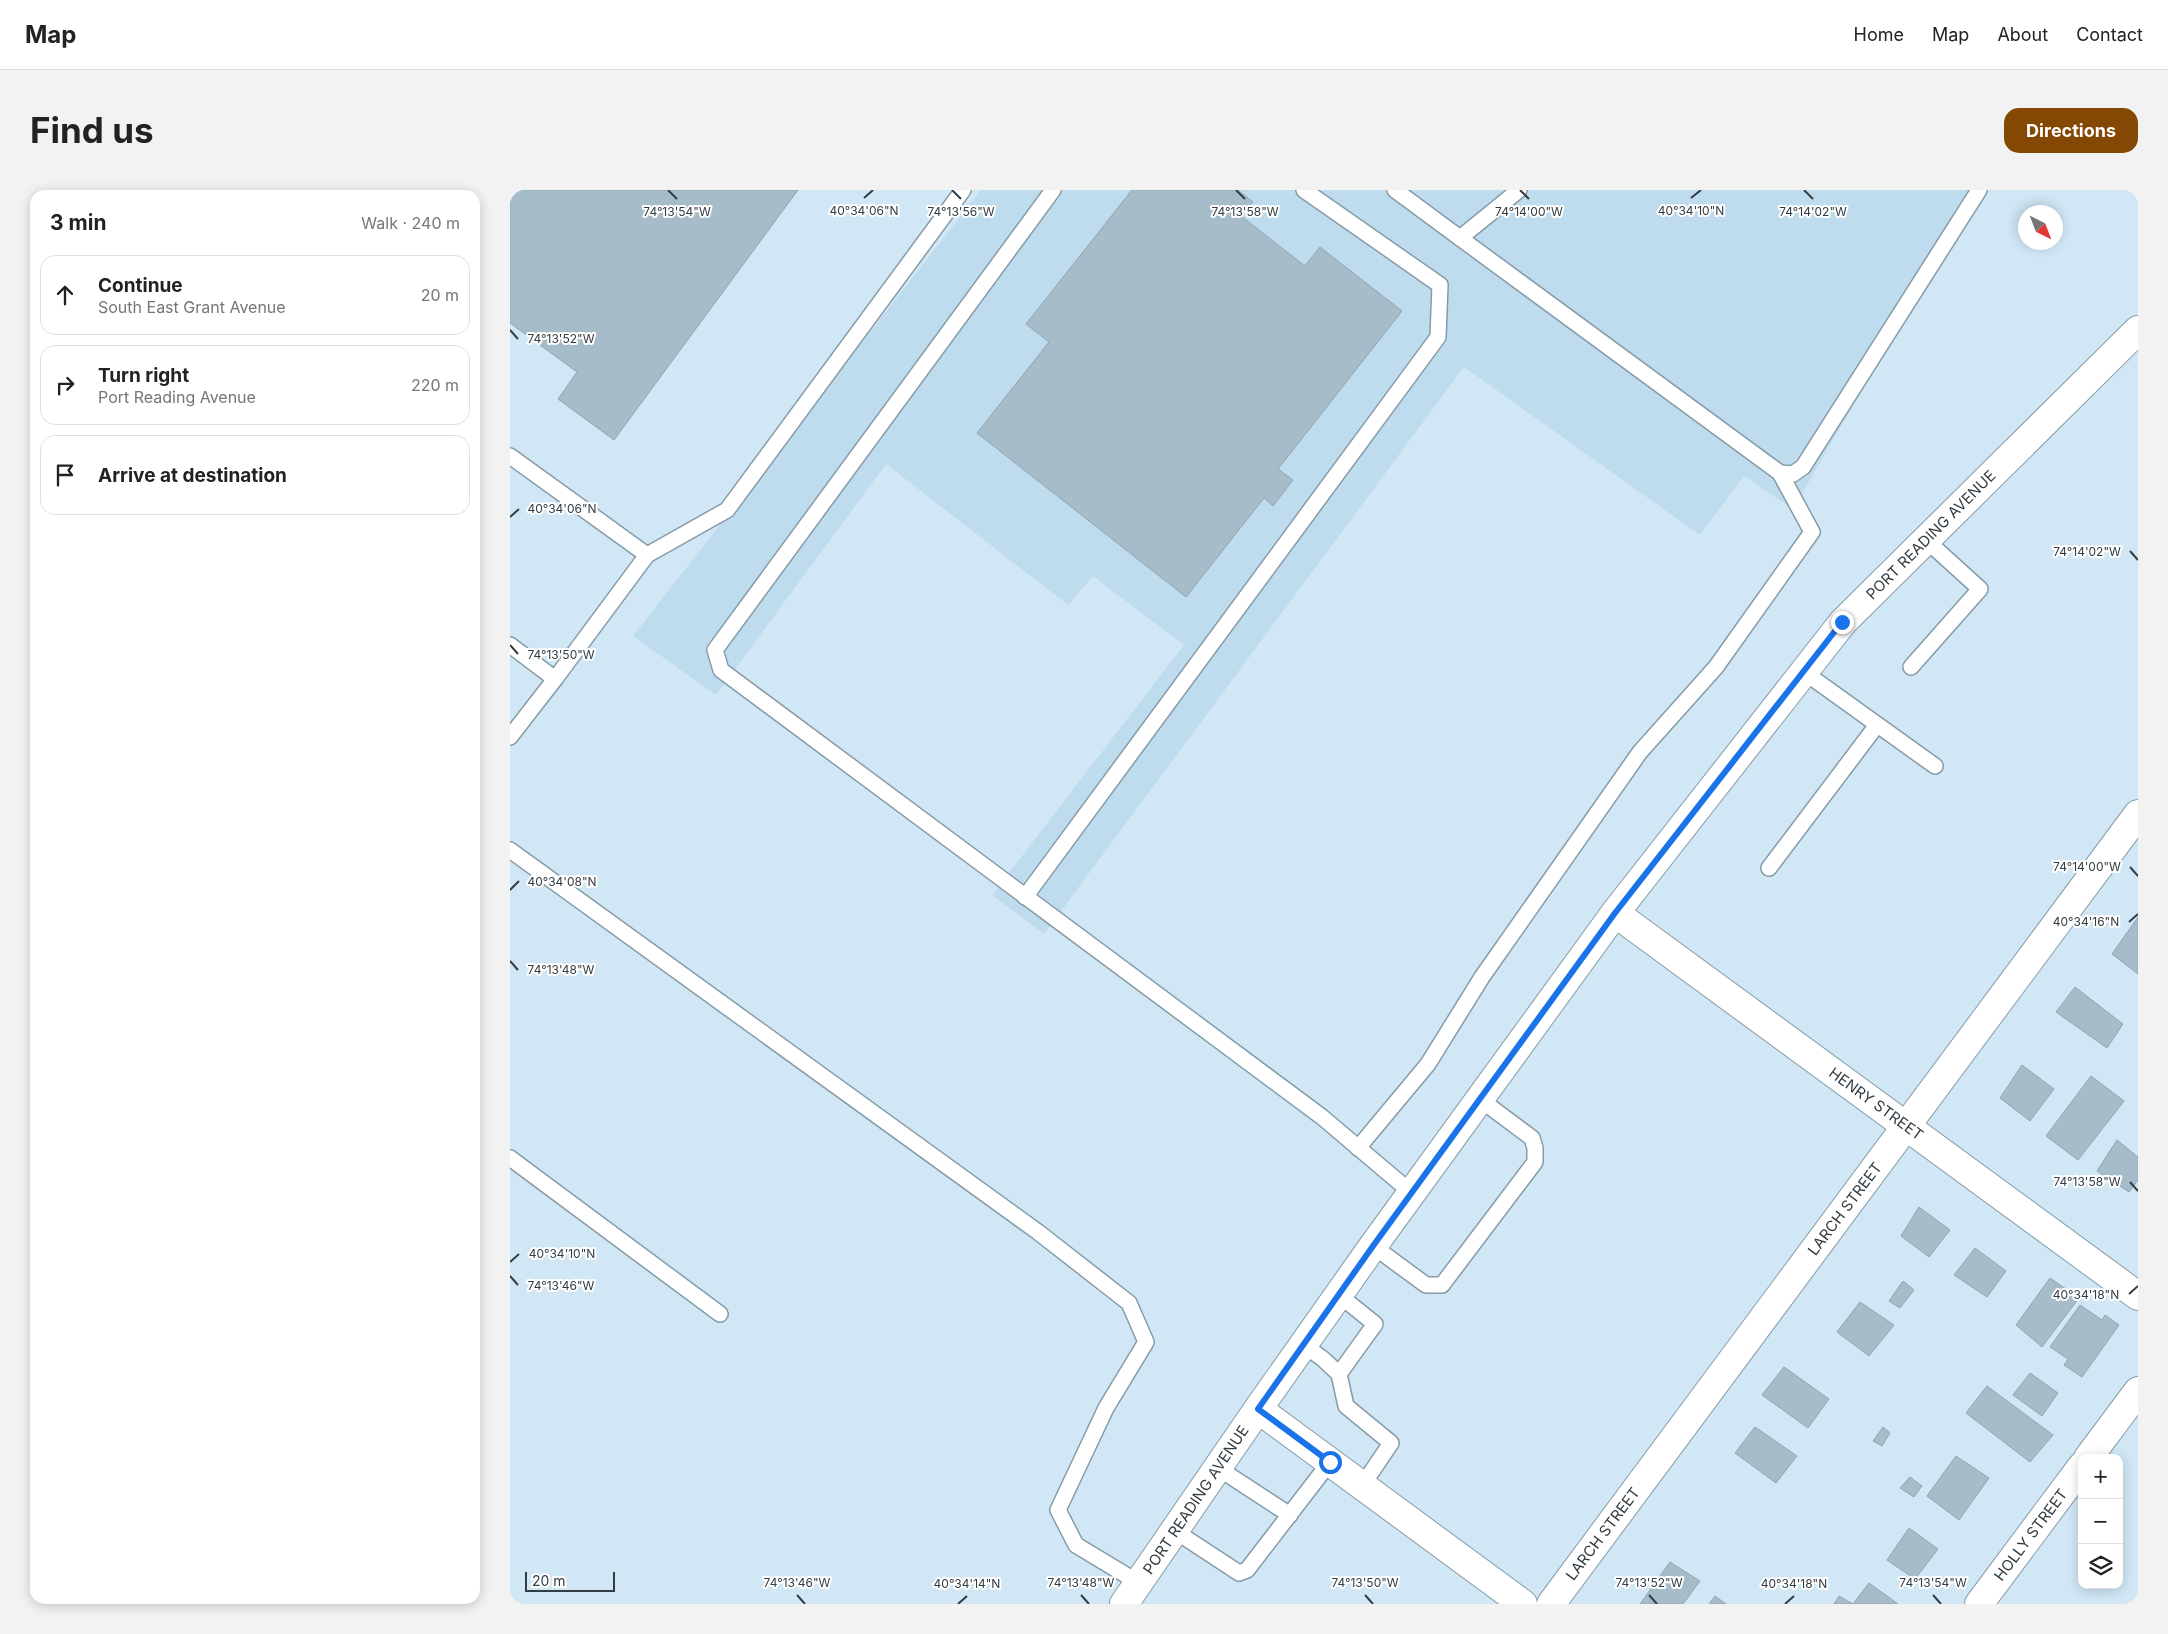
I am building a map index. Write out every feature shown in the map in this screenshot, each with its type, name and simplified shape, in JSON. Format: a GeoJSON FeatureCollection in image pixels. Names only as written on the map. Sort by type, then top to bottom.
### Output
{"type":"FeatureCollection","features":[{"type":"Feature","properties":{"kind":"street","name":"PORT READING AVENUE"},"geometry":{"type":"LineString","coordinates":[[1132,1593],[1373,1246],[1413,1194],[1615,913],[1842,622],[2138,330]]}},
{"type":"Feature","properties":{"kind":"street","name":"LARCH STREET"},"geometry":{"type":"LineString","coordinates":[[1551,1604],[2138,814]]}},
{"type":"Feature","properties":{"kind":"street","name":"HENRY STREET"},"geometry":{"type":"LineString","coordinates":[[1615,913],[2138,1296]]}},
{"type":"Feature","properties":{"kind":"street"},"geometry":{"type":"LineString","coordinates":[[2091,1454],[2138,1390]]}},
{"type":"Feature","properties":{"kind":"street"},"geometry":{"type":"LineString","coordinates":[[1258,1409],[1524,1604]]}},
{"type":"Feature","properties":{"kind":"street","name":"HOLLY STREET"},"geometry":{"type":"LineString","coordinates":[[1980,1604],[2078,1471]]}},
{"type":"Feature","properties":{"kind":"lane"},"geometry":{"type":"LineString","coordinates":[[510,737],[647,555],[727,510],[963,190]]}},
{"type":"Feature","properties":{"kind":"lane"},"geometry":{"type":"LineString","coordinates":[[1053,190],[715,650],[721,670],[1322,1117],[1413,1194]]}},
{"type":"Feature","properties":{"kind":"lane"},"geometry":{"type":"LineString","coordinates":[[1025,897],[1438,337],[1440,285],[1304,190]]}},
{"type":"Feature","properties":{"kind":"lane"},"geometry":{"type":"LineString","coordinates":[[1358,1148],[1428,1064],[1482,977],[1640,752],[1716,667],[1812,532],[1780,473],[1395,190]]}},
{"type":"Feature","properties":{"kind":"lane"},"geometry":{"type":"LineString","coordinates":[[1460,238],[1519,190]]}},
{"type":"Feature","properties":{"kind":"lane"},"geometry":{"type":"LineString","coordinates":[[1780,473],[1793,474],[1804,466],[1979,190]]}},
{"type":"Feature","properties":{"kind":"lane"},"geometry":{"type":"LineString","coordinates":[[510,456],[647,555]]}},
{"type":"Feature","properties":{"kind":"lane"},"geometry":{"type":"LineString","coordinates":[[1911,667],[1980,589],[1926,540]]}},
{"type":"Feature","properties":{"kind":"lane"},"geometry":{"type":"LineString","coordinates":[[510,644],[554,678]]}},
{"type":"Feature","properties":{"kind":"lane"},"geometry":{"type":"LineString","coordinates":[[1804,672],[1935,766]]}},
{"type":"Feature","properties":{"kind":"lane"},"geometry":{"type":"LineString","coordinates":[[1769,868],[1877,724]]}},
{"type":"Feature","properties":{"kind":"lane"},"geometry":{"type":"LineString","coordinates":[[510,850],[1038,1232],[1129,1303],[1146,1342],[1106,1408],[1058,1510],[1076,1545],[1086,1551],[1132,1593]]}},
{"type":"Feature","properties":{"kind":"lane"},"geometry":{"type":"LineString","coordinates":[[1373,1246],[1426,1285],[1442,1285],[1535,1162],[1535,1148],[1532,1138],[1480,1100]]}},
{"type":"Feature","properties":{"kind":"lane"},"geometry":{"type":"LineString","coordinates":[[510,1158],[720,1314]]}},
{"type":"Feature","properties":{"kind":"lane"},"geometry":{"type":"LineString","coordinates":[[1339,1295],[1375,1324],[1339,1374]]}},
{"type":"Feature","properties":{"kind":"lane"},"geometry":{"type":"LineString","coordinates":[[1304,1345],[1323,1358],[1339,1374],[1346,1406],[1391,1443],[1362,1486]]}},
{"type":"Feature","properties":{"kind":"lane"},"geometry":{"type":"LineString","coordinates":[[1175,1531],[1238,1573],[1251,1567],[1330,1462]]}},
{"type":"Feature","properties":{"kind":"lane"},"geometry":{"type":"LineString","coordinates":[[1218,1468],[1290,1515]]}},
{"type":"Feature","properties":{"kind":"shaded area"},"geometry":{"type":"Polygon","coordinates":[[[981,190],[1978,190],[1793,509],[1744,476],[1700,535],[1464,367],[1044,934],[992,895],[1184,645],[1093,576],[1068,605],[886,464],[716,695],[633,636],[981,190]]]}},
{"type":"Feature","properties":{"kind":"building"},"geometry":{"type":"Polygon","coordinates":[[[510,190],[798,190],[614,440],[558,399],[577,372],[510,323],[510,190]]]}},
{"type":"Feature","properties":{"kind":"building"},"geometry":{"type":"Polygon","coordinates":[[[1132,190],[1238,190],[1253,202],[1241,216],[1305,266],[1320,247],[1402,311],[1278,469],[1293,480],[1273,506],[1264,498],[1186,597],[977,433],[1049,342],[1026,324],[1132,190]]]}},
{"type":"Feature","properties":{"kind":"building"},"geometry":{"type":"Polygon","coordinates":[[[2138,917],[2138,974],[2112,954],[2138,917]]]}},
{"type":"Feature","properties":{"kind":"building"},"geometry":{"type":"Polygon","coordinates":[[[2075,987],[2123,1024],[2107,1048],[2056,1012],[2075,987]]]}},
{"type":"Feature","properties":{"kind":"building"},"geometry":{"type":"Polygon","coordinates":[[[2022,1065],[2054,1089],[2030,1121],[2000,1098],[2022,1065]]]}},
{"type":"Feature","properties":{"kind":"building"},"geometry":{"type":"Polygon","coordinates":[[[2091,1076],[2124,1101],[2078,1160],[2046,1136],[2091,1076]]]}},
{"type":"Feature","properties":{"kind":"building"},"geometry":{"type":"Polygon","coordinates":[[[2117,1140],[2138,1157],[2138,1180],[2129,1192],[2097,1171],[2117,1140]]]}},
{"type":"Feature","properties":{"kind":"building"},"geometry":{"type":"Polygon","coordinates":[[[1919,1207],[1950,1230],[1929,1257],[1901,1236],[1919,1207]]]}},
{"type":"Feature","properties":{"kind":"building"},"geometry":{"type":"Polygon","coordinates":[[[1975,1248],[2006,1271],[1987,1297],[1954,1275],[1975,1248]]]}},
{"type":"Feature","properties":{"kind":"building"},"geometry":{"type":"Polygon","coordinates":[[[2050,1278],[2079,1298],[2042,1347],[2016,1325],[2050,1278]]]}},
{"type":"Feature","properties":{"kind":"building"},"geometry":{"type":"Polygon","coordinates":[[[1903,1281],[1914,1290],[1900,1308],[1889,1301],[1903,1281]]]}},
{"type":"Feature","properties":{"kind":"building"},"geometry":{"type":"Polygon","coordinates":[[[1860,1302],[1894,1325],[1869,1356],[1837,1332],[1860,1302]]]}},
{"type":"Feature","properties":{"kind":"building"},"geometry":{"type":"Polygon","coordinates":[[[2080,1305],[2102,1320],[2105,1315],[2119,1325],[2082,1377],[2064,1365],[2068,1359],[2050,1347],[2080,1305]]]}},
{"type":"Feature","properties":{"kind":"building"},"geometry":{"type":"Polygon","coordinates":[[[1784,1367],[1829,1399],[1808,1428],[1762,1395],[1784,1367]]]}},
{"type":"Feature","properties":{"kind":"building"},"geometry":{"type":"Polygon","coordinates":[[[2030,1373],[2058,1393],[2042,1416],[2013,1395],[2030,1373]]]}},
{"type":"Feature","properties":{"kind":"building"},"geometry":{"type":"Polygon","coordinates":[[[1987,1386],[2053,1435],[2030,1462],[1966,1413],[1987,1386]]]}},
{"type":"Feature","properties":{"kind":"building"},"geometry":{"type":"Polygon","coordinates":[[[1755,1427],[1797,1456],[1776,1483],[1735,1453],[1755,1427]]]}},
{"type":"Feature","properties":{"kind":"building"},"geometry":{"type":"Polygon","coordinates":[[[1883,1427],[1890,1433],[1882,1446],[1873,1441],[1883,1427]]]}},
{"type":"Feature","properties":{"kind":"building"},"geometry":{"type":"Polygon","coordinates":[[[1956,1456],[1989,1478],[1959,1520],[1927,1496],[1956,1456]]]}},
{"type":"Feature","properties":{"kind":"building"},"geometry":{"type":"Polygon","coordinates":[[[1910,1477],[1922,1486],[1914,1497],[1900,1488],[1910,1477]]]}},
{"type":"Feature","properties":{"kind":"building"},"geometry":{"type":"Polygon","coordinates":[[[1909,1528],[1938,1549],[1915,1579],[1887,1560],[1909,1528]]]}},
{"type":"Feature","properties":{"kind":"building"},"geometry":{"type":"Polygon","coordinates":[[[1670,1562],[1700,1581],[1683,1604],[1640,1604],[1670,1562]]]}},
{"type":"Feature","properties":{"kind":"building"},"geometry":{"type":"Polygon","coordinates":[[[1869,1583],[1898,1604],[1853,1604],[1869,1583]]]}},
{"type":"Feature","properties":{"kind":"building"},"geometry":{"type":"Polygon","coordinates":[[[1715,1596],[1726,1604],[1709,1604],[1715,1596]]]}},
{"type":"Feature","properties":{"kind":"building"},"geometry":{"type":"Polygon","coordinates":[[[1839,1596],[1853,1604],[1834,1604],[1839,1596]]]}},
{"type":"Feature","properties":{"kind":"route"},"geometry":{"type":"LineString","coordinates":[[1330,1462],[1258,1409],[1373,1246],[1413,1194],[1615,913],[1842,622]]}}]}
